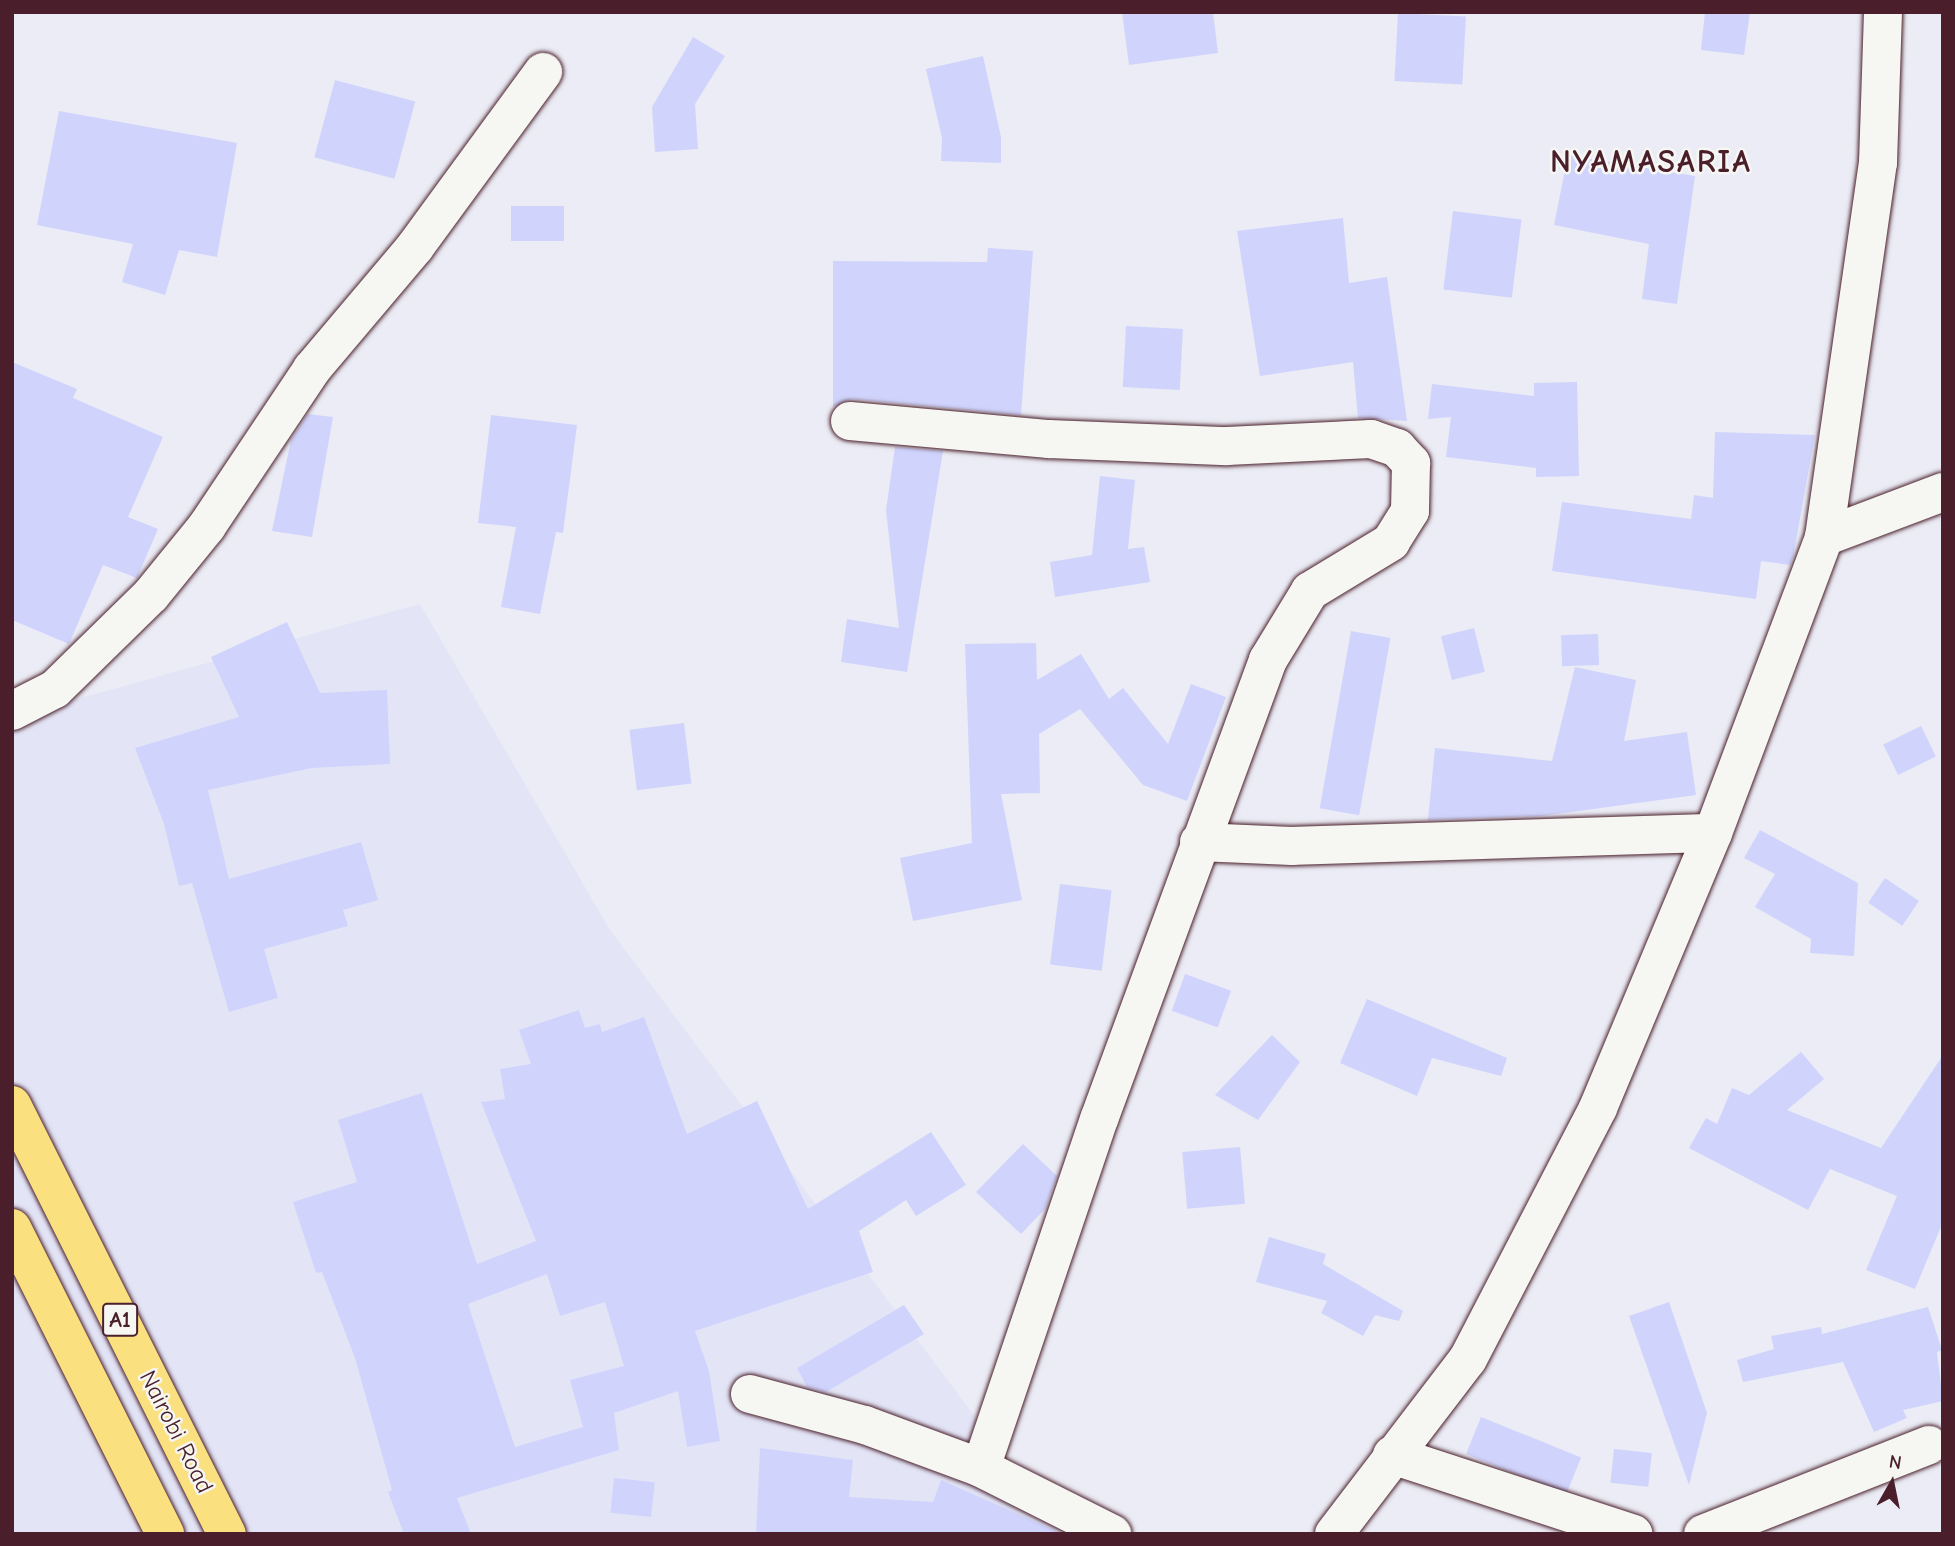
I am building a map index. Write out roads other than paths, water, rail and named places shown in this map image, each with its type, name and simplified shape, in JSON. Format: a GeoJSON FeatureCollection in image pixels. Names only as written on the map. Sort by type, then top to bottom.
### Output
{"type":"FeatureCollection","features":[{"type":"Feature","properties":{"kind":"highway","name":"Nairobi Road"},"geometry":{"type":"LineString","coordinates":[[12,1105],[227,1534]]}},
{"type":"Feature","properties":{"kind":"highway","name":"A1"},"geometry":{"type":"LineString","coordinates":[[12,1228],[165,1534]]}},
{"type":"Feature","properties":{"kind":"street"},"geometry":{"type":"LineString","coordinates":[[1334,1534],[1468,1359],[1592,1120],[1713,833],[1824,537],[1878,163],[1884,12]]}},
{"type":"Feature","properties":{"kind":"street"},"geometry":{"type":"LineString","coordinates":[[12,711],[55,689],[151,595],[207,526],[312,369],[415,247],[543,72]]}},
{"type":"Feature","properties":{"kind":"street"},"geometry":{"type":"LineString","coordinates":[[850,421],[1049,439],[1199,445],[1371,439],[1397,448],[1411,463],[1410,511],[1391,542],[1310,591],[1268,660],[1199,842],[981,1468]]}},
{"type":"Feature","properties":{"kind":"street"},"geometry":{"type":"LineString","coordinates":[[1824,537],[1943,492]]}},
{"type":"Feature","properties":{"kind":"street"},"geometry":{"type":"LineString","coordinates":[[1199,842],[1306,846],[1713,833]]}},
{"type":"Feature","properties":{"kind":"street"},"geometry":{"type":"LineString","coordinates":[[750,1394],[865,1426],[981,1468],[1112,1534]]}},
{"type":"Feature","properties":{"kind":"street"},"geometry":{"type":"LineString","coordinates":[[1703,1534],[1929,1444]]}},
{"type":"Feature","properties":{"kind":"street"},"geometry":{"type":"LineString","coordinates":[[1392,1455],[1633,1534]]}},
{"type":"Feature","properties":{"kind":"district","name":"NYAMASARIA"},"geometry":{"type":"Point","coordinates":[1651,162]}}]}
